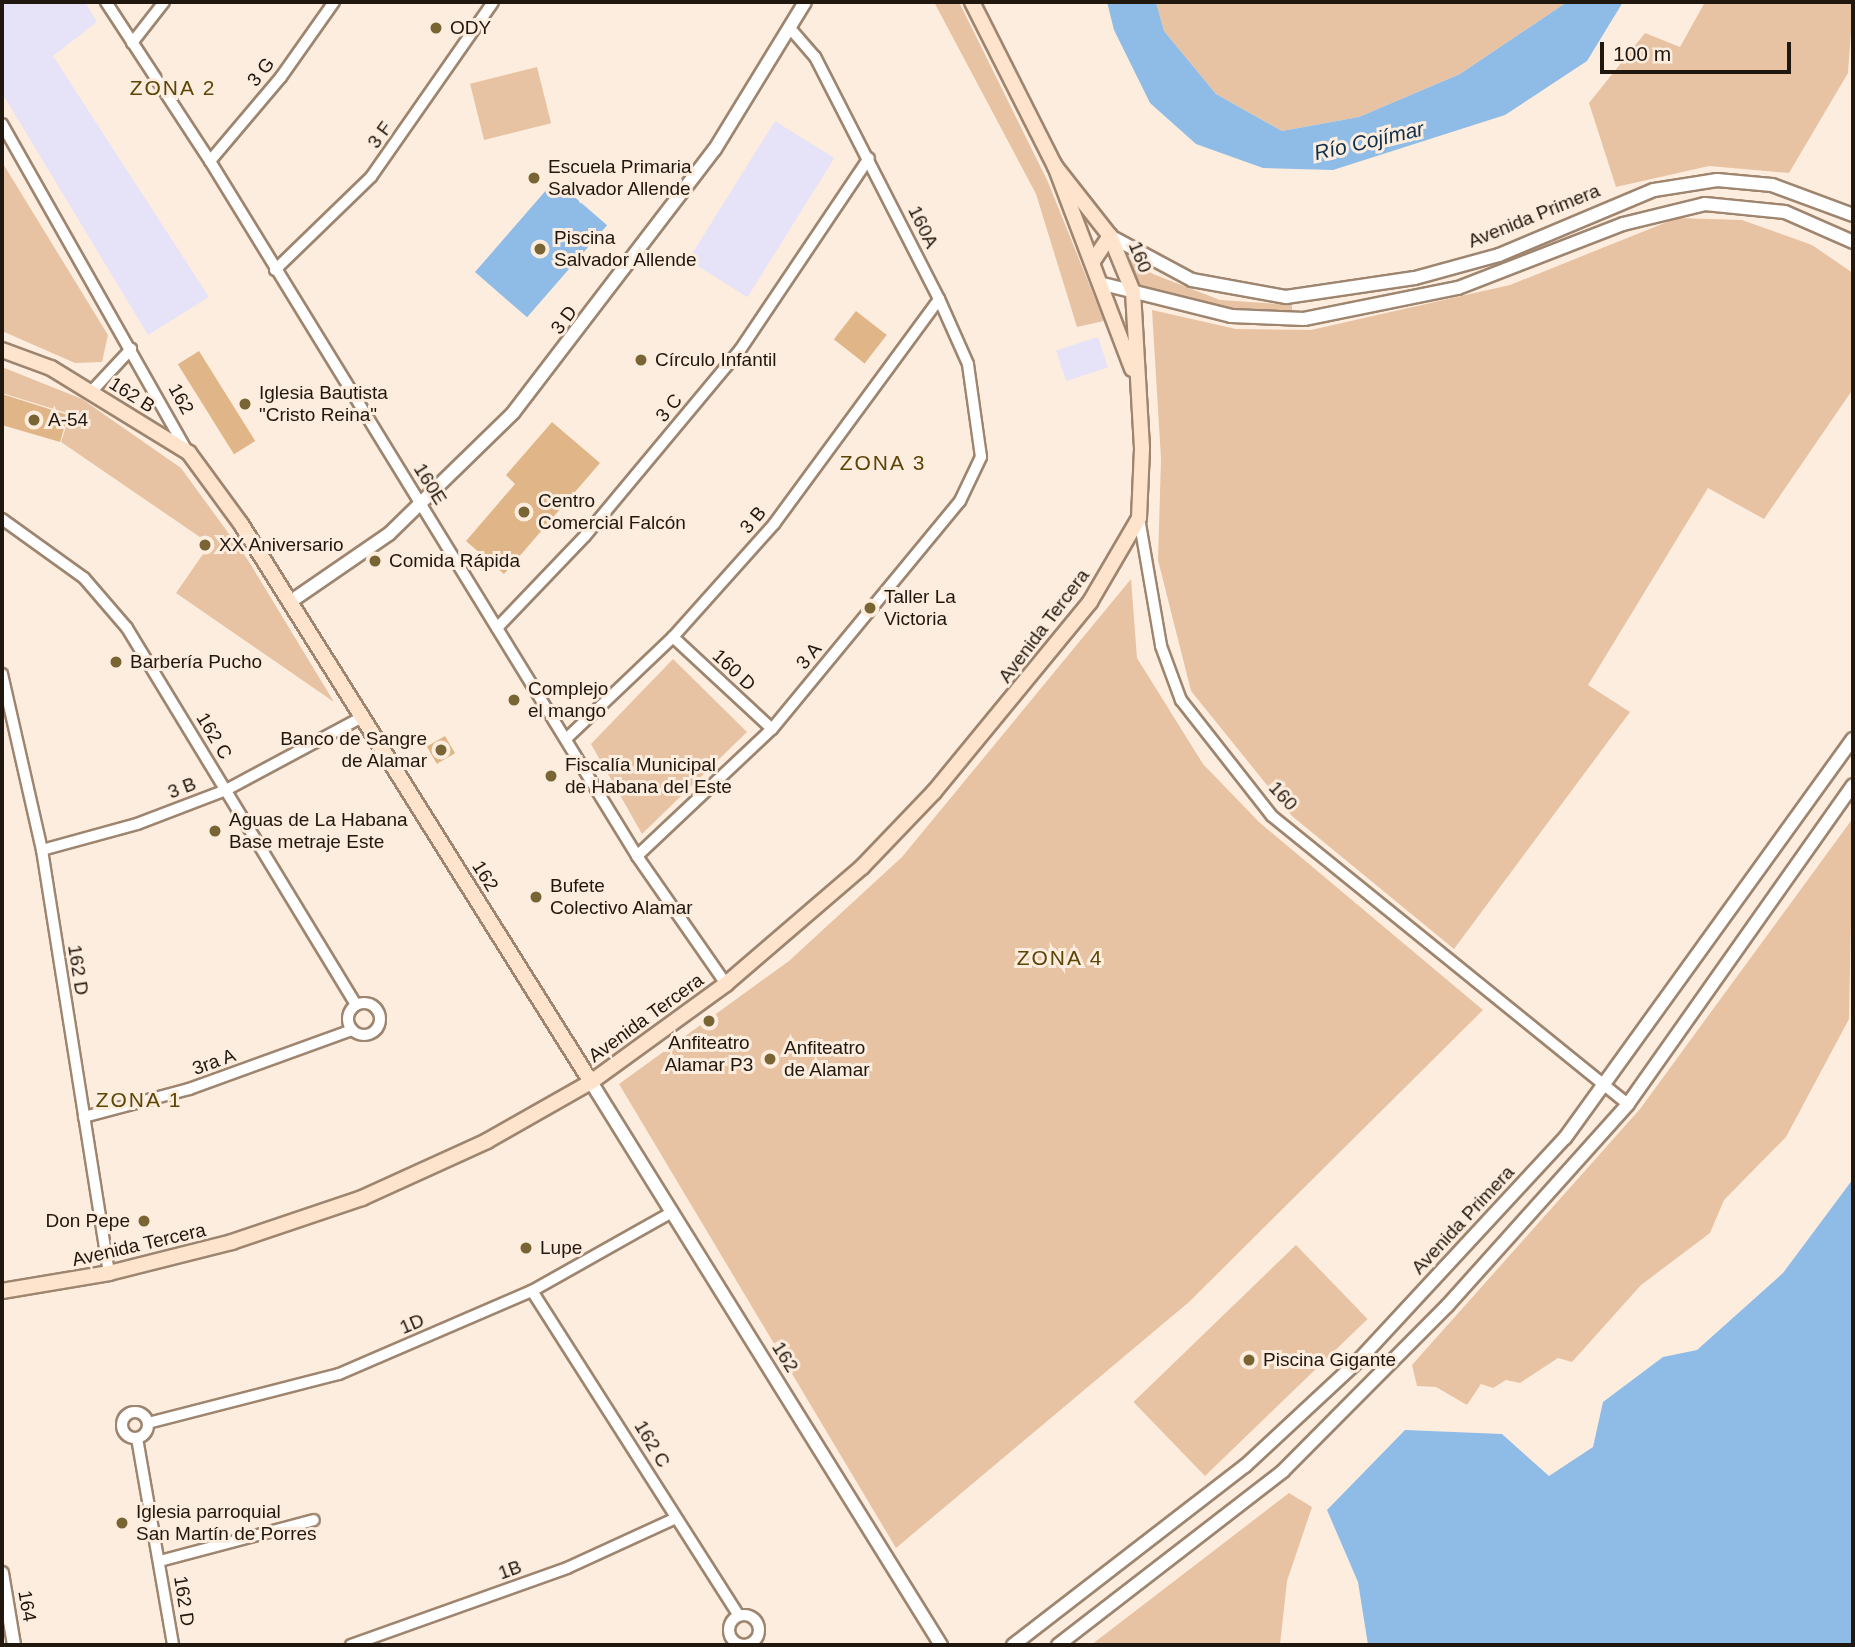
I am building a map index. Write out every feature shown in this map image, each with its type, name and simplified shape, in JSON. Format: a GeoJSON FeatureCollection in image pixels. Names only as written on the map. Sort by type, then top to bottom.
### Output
{"type":"FeatureCollection","features":[{"type":"Feature","properties":{"kind":"main road","name":"160"},"geometry":{"type":"LineString","coordinates":[[972,2],[1055,166],[1103,284],[1136,382]]}},
{"type":"Feature","properties":{"kind":"main road","name":"160"},"geometry":{"type":"LineString","coordinates":[[1055,166],[1110,236],[1133,292],[1136,382],[1142,448],[1139,518]]}},
{"type":"Feature","properties":{"kind":"main road"},"geometry":{"type":"LineString","coordinates":[[1093,261],[1110,236]]}},
{"type":"Feature","properties":{"kind":"main road","name":"162 B"},"geometry":{"type":"LineString","coordinates":[[2,349],[90,392],[188,453]]}},
{"type":"Feature","properties":{"kind":"main road","name":"162"},"geometry":{"type":"LineString","coordinates":[[188,453],[290,602],[591,1082]]}},
{"type":"Feature","properties":{"kind":"main road","name":"Avenida Tercera"},"geometry":{"type":"LineString","coordinates":[[2,1292],[109,1273],[232,1242],[362,1199],[488,1141],[591,1082],[726,984],[862,867],[934,792],[1090,602],[1139,518]]}},
{"type":"Feature","properties":{"kind":"street","name":"160E"},"geometry":{"type":"LineString","coordinates":[[106,2],[210,160],[275,270],[638,856],[726,984]]}},
{"type":"Feature","properties":{"kind":"street"},"geometry":{"type":"LineString","coordinates":[[132,43],[164,2]]}},
{"type":"Feature","properties":{"kind":"street","name":"3 G"},"geometry":{"type":"LineString","coordinates":[[210,160],[281,77],[334,2]]}},
{"type":"Feature","properties":{"kind":"street","name":"3 F"},"geometry":{"type":"LineString","coordinates":[[275,270],[371,177],[493,2]]}},
{"type":"Feature","properties":{"kind":"street","name":"3 D"},"geometry":{"type":"LineString","coordinates":[[290,602],[388,534],[513,413],[563,354],[715,149],[805,2]]}},
{"type":"Feature","properties":{"kind":"street","name":"160A"},"geometry":{"type":"LineString","coordinates":[[790,29],[815,57],[939,299],[968,364],[981,457]]}},
{"type":"Feature","properties":{"kind":"street","name":"162"},"geometry":{"type":"LineString","coordinates":[[2,124],[188,453]]}},
{"type":"Feature","properties":{"kind":"street","name":"3 C"},"geometry":{"type":"LineString","coordinates":[[497,628],[585,536],[740,349],[869,158]]}},
{"type":"Feature","properties":{"kind":"street","name":"Avenida Primera"},"geometry":{"type":"LineString","coordinates":[[1110,236],[1192,281],[1286,297],[1415,278],[1499,255],[1654,190],[1717,180],[1772,185],[1853,215]]}},
{"type":"Feature","properties":{"kind":"street","name":"Avenida Primera"},"geometry":{"type":"LineString","coordinates":[[1103,284],[1231,316],[1304,319],[1367,310],[1458,289],[1623,224],[1705,204],[1785,212],[1853,242]]}},
{"type":"Feature","properties":{"kind":"street","name":"3 B"},"geometry":{"type":"LineString","coordinates":[[566,739],[673,637],[774,524],[939,299]]}},
{"type":"Feature","properties":{"kind":"street","name":"162 B"},"geometry":{"type":"LineString","coordinates":[[90,392],[131,349]]}},
{"type":"Feature","properties":{"kind":"street","name":"3 A"},"geometry":{"type":"LineString","coordinates":[[638,856],[772,729],[960,501],[981,457]]}},
{"type":"Feature","properties":{"kind":"street","name":"160"},"geometry":{"type":"LineString","coordinates":[[1139,518],[1161,646],[1193,720],[1272,816],[1628,1104]]}},
{"type":"Feature","properties":{"kind":"street","name":"162 C"},"geometry":{"type":"LineString","coordinates":[[2,519],[52,550],[106,602],[226,790],[356,1005]]}},
{"type":"Feature","properties":{"kind":"street","name":"160 D"},"geometry":{"type":"LineString","coordinates":[[673,637],[772,729]]}},
{"type":"Feature","properties":{"kind":"street","name":"162 D"},"geometry":{"type":"LineString","coordinates":[[2,674],[42,850],[109,1273]]}},
{"type":"Feature","properties":{"kind":"street","name":"3 B"},"geometry":{"type":"LineString","coordinates":[[42,850],[137,824],[226,790],[362,717]]}},
{"type":"Feature","properties":{"kind":"street","name":"Avenida Primera"},"geometry":{"type":"LineString","coordinates":[[1013,1645],[1245,1466],[1350,1368],[1605,1088],[1793,828],[1853,739]]}},
{"type":"Feature","properties":{"kind":"street"},"geometry":{"type":"LineString","coordinates":[[1058,1645],[1283,1471],[1447,1306],[1628,1104],[1853,785]]}},
{"type":"Feature","properties":{"kind":"street"},"geometry":{"type":"LineString","coordinates":[[1793,828],[1815,840]]}},
{"type":"Feature","properties":{"kind":"street"},"geometry":{"type":"LineString","coordinates":[[356,1005],[373,1006],[380,1021],[371,1034],[352,1030],[348,1019],[356,1005]]}},
{"type":"Feature","properties":{"kind":"street","name":"3ra A"},"geometry":{"type":"LineString","coordinates":[[84,1117],[189,1089],[352,1030]]}},
{"type":"Feature","properties":{"kind":"street","name":"162"},"geometry":{"type":"LineString","coordinates":[[591,1082],[941,1645]]}},
{"type":"Feature","properties":{"kind":"street","name":"1D"},"geometry":{"type":"LineString","coordinates":[[137,1438],[124,1432],[124,1418],[138,1413],[148,1423],[339,1374],[531,1292],[673,1212]]}},
{"type":"Feature","properties":{"kind":"street","name":"162 C"},"geometry":{"type":"LineString","coordinates":[[531,1292],[739,1616]]}},
{"type":"Feature","properties":{"kind":"street"},"geometry":{"type":"LineString","coordinates":[[137,1438],[148,1423]]}},
{"type":"Feature","properties":{"kind":"street","name":"162 D"},"geometry":{"type":"LineString","coordinates":[[137,1438],[173,1645]]}},
{"type":"Feature","properties":{"kind":"street","name":"1B"},"geometry":{"type":"LineString","coordinates":[[351,1645],[567,1568],[676,1518]]}},
{"type":"Feature","properties":{"kind":"street"},"geometry":{"type":"LineString","coordinates":[[160,1561],[314,1520]]}},
{"type":"Feature","properties":{"kind":"street","name":"164"},"geometry":{"type":"LineString","coordinates":[[2,1573],[14,1645]]}},
{"type":"Feature","properties":{"kind":"street"},"geometry":{"type":"LineString","coordinates":[[739,1616],[754,1619],[758,1633],[744,1645],[731,1639],[729,1629],[739,1616]]}},
{"type":"Feature","properties":{"kind":"street"},"geometry":{"type":"LineString","coordinates":[[719,1645],[731,1639]]}},
{"type":"Feature","properties":{"kind":"shaded area"},"geometry":{"type":"Polygon","coordinates":[[[2,2],[85,2],[97,22],[53,56],[209,297],[148,335],[2,93],[2,2]]]}},
{"type":"Feature","properties":{"kind":"shaded area"},"geometry":{"type":"Polygon","coordinates":[[[934,2],[959,2],[1048,182],[1104,321],[1077,327],[1036,194],[934,2]]]}},
{"type":"Feature","properties":{"kind":"shaded area"},"geometry":{"type":"Polygon","coordinates":[[[1156,2],[1567,2],[1460,74],[1359,117],[1282,131],[1216,94],[1164,31],[1156,2]]]}},
{"type":"Feature","properties":{"kind":"shaded area"},"geometry":{"type":"Polygon","coordinates":[[[1705,2],[1853,2],[1848,73],[1789,173],[1709,166],[1616,187],[1589,103],[1645,33],[1680,47],[1705,2]]]}},
{"type":"Feature","properties":{"kind":"shaded area"},"geometry":{"type":"Polygon","coordinates":[[[537,67],[551,123],[484,140],[470,84],[537,67]]]}},
{"type":"Feature","properties":{"kind":"shaded area"},"geometry":{"type":"Polygon","coordinates":[[[775,121],[834,158],[747,297],[688,260],[775,121]]]}},
{"type":"Feature","properties":{"kind":"shaded area"},"geometry":{"type":"Polygon","coordinates":[[[2,162],[108,335],[102,362],[75,363],[2,331],[2,162]]]}},
{"type":"Feature","properties":{"kind":"shaded area"},"geometry":{"type":"Polygon","coordinates":[[[1677,218],[1742,220],[1812,245],[1853,273],[1853,389],[1764,519],[1708,488],[1588,685],[1630,712],[1454,949],[1292,816],[1191,691],[1158,560],[1161,459],[1152,310],[1236,329],[1311,330],[1510,285],[1677,218]]]}},
{"type":"Feature","properties":{"kind":"shaded area"},"geometry":{"type":"Polygon","coordinates":[[[1125,256],[1153,274],[1220,300],[1292,305],[1292,313],[1217,307],[1139,286],[1125,256]]]}},
{"type":"Feature","properties":{"kind":"shaded area"},"geometry":{"type":"Polygon","coordinates":[[[1098,337],[1108,367],[1066,381],[1056,351],[1098,337]]]}},
{"type":"Feature","properties":{"kind":"shaded area"},"geometry":{"type":"Polygon","coordinates":[[[2,367],[82,399],[181,468],[248,560],[334,702],[176,593],[210,544],[61,442],[70,414],[2,393],[2,367]]]}},
{"type":"Feature","properties":{"kind":"shaded area"},"geometry":{"type":"Polygon","coordinates":[[[1131,579],[1137,658],[1203,764],[1259,822],[1483,1010],[1189,1302],[896,1548],[619,1084],[789,961],[902,857],[1131,579]]]}},
{"type":"Feature","properties":{"kind":"shaded area"},"geometry":{"type":"Polygon","coordinates":[[[673,659],[747,732],[642,834],[591,744],[673,659]]]}},
{"type":"Feature","properties":{"kind":"shaded area"},"geometry":{"type":"Polygon","coordinates":[[[1853,818],[1849,1019],[1786,1137],[1724,1200],[1710,1233],[1641,1285],[1572,1362],[1558,1358],[1520,1383],[1506,1380],[1493,1388],[1481,1384],[1467,1405],[1436,1387],[1417,1386],[1412,1365],[1640,1109],[1853,818]]]}},
{"type":"Feature","properties":{"kind":"shaded area","name":"Piscina Gigante"},"geometry":{"type":"Polygon","coordinates":[[[1296,1245],[1368,1319],[1205,1476],[1133,1402],[1296,1245]]]}},
{"type":"Feature","properties":{"kind":"shaded area"},"geometry":{"type":"Polygon","coordinates":[[[1289,1493],[1312,1507],[1287,1581],[1280,1645],[1091,1645],[1289,1493]]]}},
{"type":"Feature","properties":{"kind":"water","name":"Río Cojímar"},"geometry":{"type":"Polygon","coordinates":[[[1107,2],[1156,2],[1164,31],[1216,94],[1282,131],[1359,117],[1460,74],[1567,2],[1623,2],[1587,61],[1505,115],[1333,170],[1263,168],[1196,144],[1150,103],[1114,30],[1107,2]]]}},
{"type":"Feature","properties":{"kind":"water","name":"Piscina Salvador Allende"},"geometry":{"type":"Polygon","coordinates":[[[555,180],[607,225],[527,317],[475,272],[555,180]]]}},
{"type":"Feature","properties":{"kind":"water"},"geometry":{"type":"Polygon","coordinates":[[[1853,1179],[1853,1645],[1368,1645],[1358,1582],[1327,1510],[1405,1430],[1502,1434],[1549,1476],[1593,1447],[1603,1402],[1663,1357],[1697,1350],[1783,1273],[1853,1179]]]}},
{"type":"Feature","properties":{"kind":"building"},"geometry":{"type":"Polygon","coordinates":[[[856,311],[887,335],[865,363],[834,339],[856,311]]]}},
{"type":"Feature","properties":{"kind":"building"},"geometry":{"type":"Polygon","coordinates":[[[199,351],[255,441],[234,454],[178,364],[199,351]]]}},
{"type":"Feature","properties":{"kind":"building","name":"A-54"},"geometry":{"type":"Polygon","coordinates":[[[2,394],[68,415],[60,442],[2,425],[2,394]]]}},
{"type":"Feature","properties":{"kind":"building","name":"Centro Comercial Falcón"},"geometry":{"type":"Polygon","coordinates":[[[552,422],[600,463],[504,574],[466,541],[515,484],[506,475],[552,422]]]}},
{"type":"Feature","properties":{"kind":"building","name":"Banco de Sangre de Alamar"},"geometry":{"type":"Polygon","coordinates":[[[445,736],[455,753],[437,764],[427,746],[445,736]]]}},
{"type":"Feature","properties":{"kind":"place","name":"ODY"},"geometry":{"type":"Point","coordinates":[436,28]}},
{"type":"Feature","properties":{"kind":"place","name":"Escuela Primaria Salvador Allende"},"geometry":{"type":"Point","coordinates":[534,178]}},
{"type":"Feature","properties":{"kind":"place","name":"Piscina Salvador Allende"},"geometry":{"type":"Point","coordinates":[540,249]}},
{"type":"Feature","properties":{"kind":"place","name":"Círculo Infantil"},"geometry":{"type":"Point","coordinates":[641,360]}},
{"type":"Feature","properties":{"kind":"place","name":"Iglesia Bautista \"Cristo Reina\""},"geometry":{"type":"Point","coordinates":[245,404]}},
{"type":"Feature","properties":{"kind":"place","name":"A-54"},"geometry":{"type":"Point","coordinates":[34,420]}},
{"type":"Feature","properties":{"kind":"place","name":"Centro Comercial Falcón"},"geometry":{"type":"Point","coordinates":[524,512]}},
{"type":"Feature","properties":{"kind":"place","name":"XX Aniversario"},"geometry":{"type":"Point","coordinates":[205,545]}},
{"type":"Feature","properties":{"kind":"place","name":"Comida Rápida"},"geometry":{"type":"Point","coordinates":[375,561]}},
{"type":"Feature","properties":{"kind":"place","name":"Taller La Victoria"},"geometry":{"type":"Point","coordinates":[870,608]}},
{"type":"Feature","properties":{"kind":"place","name":"Barbería Pucho"},"geometry":{"type":"Point","coordinates":[116,662]}},
{"type":"Feature","properties":{"kind":"place","name":"Complejo el mango"},"geometry":{"type":"Point","coordinates":[514,700]}},
{"type":"Feature","properties":{"kind":"place","name":"Banco de Sangre de Alamar"},"geometry":{"type":"Point","coordinates":[441,750]}},
{"type":"Feature","properties":{"kind":"place","name":"Fiscalía Municipal de Habana del Este"},"geometry":{"type":"Point","coordinates":[551,776]}},
{"type":"Feature","properties":{"kind":"place","name":"Aguas de La Habana Base metraje Este"},"geometry":{"type":"Point","coordinates":[215,831]}},
{"type":"Feature","properties":{"kind":"place","name":"Bufete Colectivo Alamar"},"geometry":{"type":"Point","coordinates":[536,897]}},
{"type":"Feature","properties":{"kind":"place","name":"Anfiteatro Alamar P3"},"geometry":{"type":"Point","coordinates":[709,1021]}},
{"type":"Feature","properties":{"kind":"place","name":"Anfiteatro de Alamar"},"geometry":{"type":"Point","coordinates":[770,1059]}},
{"type":"Feature","properties":{"kind":"place","name":"Don Pepe"},"geometry":{"type":"Point","coordinates":[144,1221]}},
{"type":"Feature","properties":{"kind":"place","name":"Lupe"},"geometry":{"type":"Point","coordinates":[526,1248]}},
{"type":"Feature","properties":{"kind":"place","name":"Piscina Gigante"},"geometry":{"type":"Point","coordinates":[1249,1360]}},
{"type":"Feature","properties":{"kind":"place","name":"Iglesia parroquial San Martín de Porres"},"geometry":{"type":"Point","coordinates":[122,1523]}},
{"type":"Feature","properties":{"kind":"district","name":"ZONA 2"},"geometry":{"type":"Point","coordinates":[173,88]}},
{"type":"Feature","properties":{"kind":"district","name":"ZONA 3"},"geometry":{"type":"Point","coordinates":[883,463]}},
{"type":"Feature","properties":{"kind":"district","name":"ZONA 4"},"geometry":{"type":"Point","coordinates":[1060,958]}},
{"type":"Feature","properties":{"kind":"district","name":"ZONA 1"},"geometry":{"type":"Point","coordinates":[139,1100]}}]}
